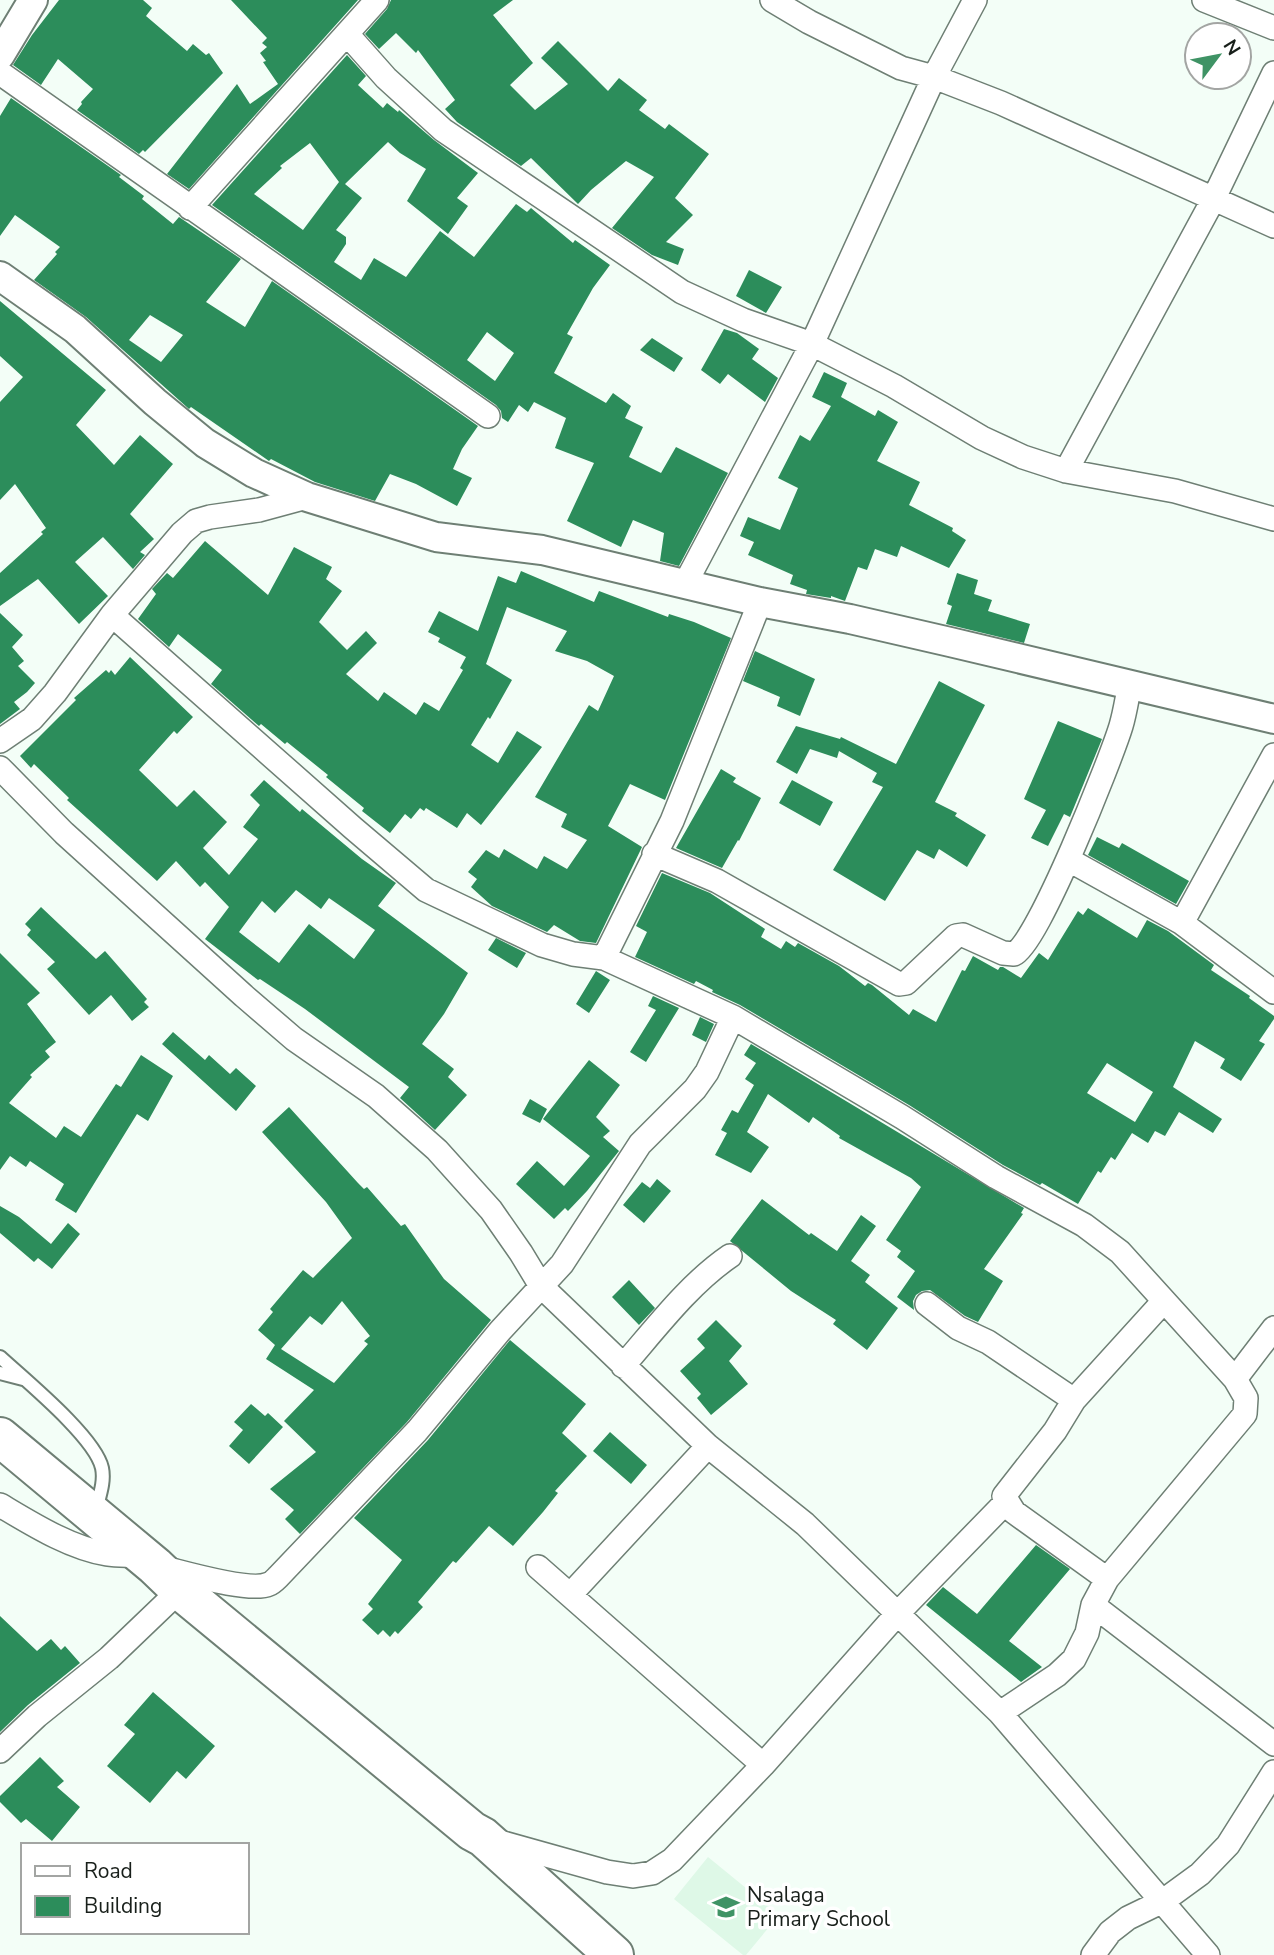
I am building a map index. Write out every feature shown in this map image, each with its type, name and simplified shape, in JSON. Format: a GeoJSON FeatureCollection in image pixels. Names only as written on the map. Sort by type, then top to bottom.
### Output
{"type":"FeatureCollection","features":[{"type":"Feature","properties":{"kind":"highway"},"geometry":{"type":"LineString","coordinates":[[0,1437],[471,1831],[483,1837],[614,1955]]}},
{"type":"Feature","properties":{"kind":"street"},"geometry":{"type":"LineString","coordinates":[[0,55],[33,0]]}},
{"type":"Feature","properties":{"kind":"street"},"geometry":{"type":"LineString","coordinates":[[190,208],[377,0]]}},
{"type":"Feature","properties":{"kind":"street"},"geometry":{"type":"LineString","coordinates":[[772,0],[809,22],[901,68],[934,77],[1001,103],[1274,226]]}},
{"type":"Feature","properties":{"kind":"street"},"geometry":{"type":"LineString","coordinates":[[685,584],[812,344],[934,77],[975,0]]}},
{"type":"Feature","properties":{"kind":"street"},"geometry":{"type":"LineString","coordinates":[[1204,0],[1274,28]]}},
{"type":"Feature","properties":{"kind":"street"},"geometry":{"type":"LineString","coordinates":[[347,34],[386,78],[443,130],[668,284],[721,311],[812,344],[894,386],[982,438],[1023,457],[1066,471],[1175,491],[1274,519]]}},
{"type":"Feature","properties":{"kind":"street"},"geometry":{"type":"LineString","coordinates":[[0,73],[488,416]]}},
{"type":"Feature","properties":{"kind":"street"},"geometry":{"type":"LineString","coordinates":[[1066,471],[1213,200],[1274,73]]}},
{"type":"Feature","properties":{"kind":"street"},"geometry":{"type":"LineString","coordinates":[[0,276],[75,328],[155,402],[205,443],[254,473],[307,497],[436,537],[542,550],[1274,719]]}},
{"type":"Feature","properties":{"kind":"street"},"geometry":{"type":"LineString","coordinates":[[0,741],[32,719],[55,693],[112,615],[182,533],[196,522],[210,517],[259,510],[307,497]]}},
{"type":"Feature","properties":{"kind":"street"},"geometry":{"type":"LineString","coordinates":[[604,958],[672,821],[760,602]]}},
{"type":"Feature","properties":{"kind":"street"},"geometry":{"type":"LineString","coordinates":[[112,615],[426,890],[542,945],[573,954],[604,958],[733,1017],[996,1177],[1101,1236],[1120,1252],[1235,1379],[1246,1398],[1245,1413],[1107,1579],[1093,1605],[1087,1633],[1074,1659],[1057,1675],[1000,1713]]}},
{"type":"Feature","properties":{"kind":"street"},"geometry":{"type":"LineString","coordinates":[[654,854],[717,881],[899,984],[906,983],[956,936],[963,935],[1003,953],[1014,954],[1019,952],[1035,927],[1069,860],[1121,726],[1130,684]]}},
{"type":"Feature","properties":{"kind":"street"},"geometry":{"type":"LineString","coordinates":[[1182,923],[1274,755]]}},
{"type":"Feature","properties":{"kind":"street"},"geometry":{"type":"LineString","coordinates":[[0,768],[64,833],[244,996],[294,1038],[376,1096],[437,1150],[491,1210],[541,1286],[708,1446],[805,1524],[1000,1713],[1208,1955]]}},
{"type":"Feature","properties":{"kind":"street"},"geometry":{"type":"LineString","coordinates":[[1069,860],[1182,923],[1274,992]]}},
{"type":"Feature","properties":{"kind":"street"},"geometry":{"type":"LineString","coordinates":[[0,1505],[90,1550],[159,1570],[227,1583],[268,1585],[417,1432],[500,1331],[562,1264],[640,1144],[695,1089],[707,1072],[733,1017]]}},
{"type":"Feature","properties":{"kind":"street"},"geometry":{"type":"LineString","coordinates":[[623,1366],[693,1288],[715,1266],[730,1256]]}},
{"type":"Feature","properties":{"kind":"street"},"geometry":{"type":"LineString","coordinates":[[1107,1579],[1014,1512],[1004,1496],[1055,1431],[1074,1399],[1163,1301]]}},
{"type":"Feature","properties":{"kind":"street"},"geometry":{"type":"LineString","coordinates":[[927,1304],[958,1328],[988,1342],[1074,1399]]}},
{"type":"Feature","properties":{"kind":"street"},"geometry":{"type":"LineString","coordinates":[[1235,1379],[1274,1328]]}},
{"type":"Feature","properties":{"kind":"street"},"geometry":{"type":"LineString","coordinates":[[570,1595],[708,1446]]}},
{"type":"Feature","properties":{"kind":"street"},"geometry":{"type":"LineString","coordinates":[[483,1837],[607,1872],[633,1876],[652,1873],[673,1860],[763,1765],[898,1612],[1006,1502]]}},
{"type":"Feature","properties":{"kind":"street"},"geometry":{"type":"LineString","coordinates":[[538,1567],[763,1765]]}},
{"type":"Feature","properties":{"kind":"street"},"geometry":{"type":"LineString","coordinates":[[0,1751],[37,1716],[109,1658],[159,1570]]}},
{"type":"Feature","properties":{"kind":"street"},"geometry":{"type":"LineString","coordinates":[[1093,1605],[1274,1745]]}},
{"type":"Feature","properties":{"kind":"street"},"geometry":{"type":"LineString","coordinates":[[1093,1955],[1110,1933],[1128,1918],[1163,1901],[1200,1874],[1227,1845],[1274,1772]]}},
{"type":"Feature","properties":{"kind":"lane"},"geometry":{"type":"LineString","coordinates":[[0,1357],[80,1433],[98,1455],[103,1469],[102,1485],[94,1516]]}},
{"type":"Feature","properties":{"kind":"lane"},"geometry":{"type":"LineString","coordinates":[[0,1373],[25,1380]]}},
{"type":"Feature","properties":{"kind":"shaded area","name":"Nsalaga Primary School"},"geometry":{"type":"Polygon","coordinates":[[[708,1857],[779,1915],[746,1955],[674,1899],[708,1857]]]}},
{"type":"Feature","properties":{"kind":"building"},"geometry":{"type":"Polygon","coordinates":[[[59,0],[143,0],[152,8],[146,16],[187,51],[193,44],[206,55],[209,53],[223,73],[145,152],[143,150],[139,154],[77,110],[93,89],[58,59],[41,85],[13,65],[59,0]]]}},
{"type":"Feature","properties":{"kind":"building"},"geometry":{"type":"Polygon","coordinates":[[[231,0],[358,0],[189,189],[167,174],[237,84],[250,104],[278,84],[260,53],[267,47],[262,43],[267,38],[231,0]]]}},
{"type":"Feature","properties":{"kind":"building"},"geometry":{"type":"Polygon","coordinates":[[[391,0],[513,0],[493,15],[533,63],[510,85],[535,110],[568,84],[541,58],[558,41],[608,91],[619,78],[647,100],[639,110],[665,129],[669,124],[709,154],[675,198],[693,215],[666,242],[684,249],[678,265],[652,255],[612,228],[654,177],[626,161],[578,204],[531,158],[521,166],[457,122],[445,109],[455,100],[418,50],[416,53],[396,33],[379,49],[365,34],[387,9],[391,0]]]}},
{"type":"Feature","properties":{"kind":"building"},"geometry":{"type":"Polygon","coordinates":[[[347,55],[366,76],[358,85],[383,108],[387,103],[398,112],[399,110],[478,173],[457,198],[468,206],[448,234],[407,201],[426,169],[388,142],[345,184],[362,198],[336,230],[346,237],[346,244],[334,262],[361,280],[374,258],[406,277],[440,231],[474,257],[516,204],[527,212],[531,208],[573,243],[575,240],[610,265],[593,288],[567,334],[573,337],[554,373],[606,403],[613,393],[631,406],[625,418],[643,427],[629,457],[661,473],[676,447],[728,473],[679,566],[660,561],[664,533],[633,520],[621,547],[567,521],[594,463],[555,448],[566,418],[534,402],[528,412],[519,405],[508,422],[502,418],[496,405],[212,205],[347,55]],[[310,143],[280,166],[282,168],[254,194],[303,230],[339,182],[310,143]],[[487,332],[467,360],[495,381],[514,353],[487,332]]]}},
{"type":"Feature","properties":{"kind":"building"},"geometry":{"type":"Polygon","coordinates":[[[11,98],[121,175],[119,177],[144,196],[142,199],[173,224],[179,217],[241,259],[206,302],[245,327],[272,281],[478,426],[462,449],[453,469],[472,478],[457,506],[416,484],[390,474],[375,501],[315,482],[271,459],[269,461],[191,407],[189,409],[86,317],[34,280],[60,247],[15,215],[0,236],[0,116],[11,98]],[[150,315],[129,340],[161,362],[183,335],[150,315]]]}},
{"type":"Feature","properties":{"kind":"building"},"geometry":{"type":"Polygon","coordinates":[[[749,270],[782,287],[766,313],[736,296],[749,270]]]}},
{"type":"Feature","properties":{"kind":"building"},"geometry":{"type":"Polygon","coordinates":[[[0,301],[106,390],[76,425],[114,465],[140,435],[173,464],[130,514],[154,539],[140,552],[145,555],[133,569],[103,537],[75,562],[108,596],[79,624],[38,579],[0,606],[0,573],[43,534],[41,532],[46,528],[15,484],[0,500],[0,402],[23,377],[0,356],[0,301]]]}},
{"type":"Feature","properties":{"kind":"building"},"geometry":{"type":"Polygon","coordinates":[[[724,329],[737,333],[759,349],[752,359],[778,378],[765,402],[728,374],[720,384],[701,370],[724,329]]]}},
{"type":"Feature","properties":{"kind":"building"},"geometry":{"type":"Polygon","coordinates":[[[652,338],[683,358],[674,372],[640,350],[652,338]]]}},
{"type":"Feature","properties":{"kind":"building"},"geometry":{"type":"Polygon","coordinates":[[[824,372],[847,383],[841,397],[875,416],[878,410],[898,422],[877,461],[920,482],[909,505],[953,528],[952,531],[966,540],[949,568],[901,546],[897,557],[875,549],[867,570],[858,567],[845,601],[831,596],[806,594],[807,590],[790,584],[793,575],[748,555],[754,542],[740,536],[748,517],[780,530],[798,488],[778,478],[800,435],[810,441],[831,406],[812,397],[824,372]]]}},
{"type":"Feature","properties":{"kind":"building"},"geometry":{"type":"Polygon","coordinates":[[[205,541],[268,595],[294,547],[332,567],[326,579],[342,591],[319,622],[347,650],[366,631],[377,643],[346,674],[378,701],[384,692],[416,715],[424,702],[439,711],[463,670],[460,668],[466,657],[438,642],[440,638],[428,632],[439,611],[478,631],[498,576],[516,583],[521,571],[594,602],[599,591],[668,617],[669,614],[694,622],[731,638],[665,800],[630,784],[608,826],[642,847],[596,943],[580,941],[554,925],[547,932],[492,906],[471,887],[477,879],[468,872],[486,850],[499,858],[504,849],[537,869],[544,856],[567,869],[587,840],[561,827],[567,814],[535,797],[589,705],[598,711],[614,676],[587,661],[555,651],[567,631],[507,607],[486,664],[512,680],[490,719],[488,717],[471,745],[498,763],[517,731],[542,747],[481,825],[467,813],[457,828],[426,808],[424,811],[420,808],[411,819],[405,814],[390,833],[362,811],[364,808],[326,777],[328,775],[287,742],[285,744],[261,724],[259,726],[211,684],[222,670],[178,634],[169,647],[138,619],[156,594],[152,589],[167,573],[173,578],[205,541]]]}},
{"type":"Feature","properties":{"kind":"building"},"geometry":{"type":"Polygon","coordinates":[[[957,573],[978,580],[974,594],[992,600],[988,611],[1030,624],[1024,643],[946,624],[952,606],[947,604],[957,573]]]}},
{"type":"Feature","properties":{"kind":"building"},"geometry":{"type":"Polygon","coordinates":[[[0,613],[23,635],[12,647],[24,661],[18,666],[35,683],[14,702],[20,709],[0,724],[0,613]]]}},
{"type":"Feature","properties":{"kind":"building"},"geometry":{"type":"Polygon","coordinates":[[[755,651],[815,679],[800,716],[777,706],[780,697],[743,681],[755,651]]]}},
{"type":"Feature","properties":{"kind":"building"},"geometry":{"type":"Polygon","coordinates":[[[130,657],[193,717],[177,734],[174,731],[139,770],[177,807],[194,790],[227,822],[203,848],[229,875],[258,839],[243,827],[260,805],[250,795],[264,780],[300,812],[302,809],[362,859],[396,883],[378,906],[468,973],[444,1014],[422,1044],[454,1069],[448,1077],[467,1095],[435,1130],[400,1098],[409,1087],[205,939],[229,907],[205,882],[200,887],[176,861],[157,881],[67,800],[69,798],[34,764],[31,768],[20,756],[76,700],[74,698],[106,670],[109,673],[111,670],[115,675],[130,657]],[[296,890],[275,913],[262,901],[239,932],[279,963],[309,924],[354,959],[375,930],[329,898],[321,909],[296,890]]]}},
{"type":"Feature","properties":{"kind":"building"},"geometry":{"type":"Polygon","coordinates":[[[939,681],[985,705],[935,802],[957,813],[955,816],[986,835],[967,867],[939,849],[934,859],[917,850],[885,901],[833,870],[883,787],[872,782],[877,773],[839,751],[837,758],[810,749],[797,774],[776,762],[796,726],[840,739],[841,737],[896,764],[939,681]]]}},
{"type":"Feature","properties":{"kind":"building"},"geometry":{"type":"Polygon","coordinates":[[[1058,721],[1102,739],[1070,817],[1064,814],[1048,846],[1031,838],[1046,810],[1024,799],[1058,721]]]}},
{"type":"Feature","properties":{"kind":"building"},"geometry":{"type":"Polygon","coordinates":[[[721,769],[736,778],[733,782],[761,798],[722,868],[676,848],[721,769]]]}},
{"type":"Feature","properties":{"kind":"building"},"geometry":{"type":"Polygon","coordinates":[[[792,780],[833,802],[820,826],[779,803],[792,780]]]}},
{"type":"Feature","properties":{"kind":"building"},"geometry":{"type":"Polygon","coordinates":[[[1097,837],[1119,848],[1122,843],[1189,881],[1176,904],[1088,855],[1097,837]]]}},
{"type":"Feature","properties":{"kind":"building"},"geometry":{"type":"Polygon","coordinates":[[[662,873],[710,893],[765,929],[761,937],[781,949],[786,941],[795,947],[798,943],[839,966],[865,986],[868,983],[872,985],[909,1015],[913,1009],[936,1022],[962,970],[965,971],[973,956],[998,970],[1003,967],[1021,978],[1039,953],[1048,960],[1078,911],[1083,915],[1088,908],[1137,938],[1147,920],[1168,931],[1214,965],[1211,970],[1250,996],[1249,998],[1274,1016],[1274,1019],[1259,1041],[1265,1044],[1241,1081],[1220,1068],[1225,1059],[1195,1041],[1173,1087],[1222,1119],[1213,1133],[1179,1112],[1165,1136],[1155,1131],[1148,1143],[1132,1133],[1115,1160],[1111,1157],[1101,1173],[1098,1171],[1078,1204],[1003,1165],[909,1105],[740,1005],[696,981],[694,984],[635,957],[647,932],[636,926],[662,873]],[[1107,1063],[1087,1093],[1135,1122],[1153,1092],[1107,1063]]]}},
{"type":"Feature","properties":{"kind":"building"},"geometry":{"type":"Polygon","coordinates":[[[41,907],[96,959],[105,951],[147,999],[144,1002],[149,1007],[132,1021],[111,995],[89,1015],[47,969],[55,962],[27,935],[31,930],[25,924],[41,907]]]}},
{"type":"Feature","properties":{"kind":"building"},"geometry":{"type":"Polygon","coordinates":[[[496,938],[526,953],[517,968],[488,950],[496,938]]]}},
{"type":"Feature","properties":{"kind":"building"},"geometry":{"type":"Polygon","coordinates":[[[0,953],[40,993],[27,1004],[56,1042],[45,1051],[50,1057],[30,1075],[32,1077],[9,1103],[56,1138],[64,1126],[81,1137],[116,1084],[121,1087],[141,1055],[173,1076],[148,1121],[137,1114],[76,1213],[55,1200],[64,1184],[30,1161],[26,1167],[10,1156],[0,1170],[0,953]]]}},
{"type":"Feature","properties":{"kind":"building"},"geometry":{"type":"Polygon","coordinates":[[[596,971],[610,980],[589,1013],[576,1004],[596,971]]]}},
{"type":"Feature","properties":{"kind":"building"},"geometry":{"type":"Polygon","coordinates":[[[653,996],[679,1008],[646,1062],[630,1052],[656,1010],[648,1006],[653,996]]]}},
{"type":"Feature","properties":{"kind":"building"},"geometry":{"type":"Polygon","coordinates":[[[700,1017],[714,1024],[706,1042],[692,1035],[700,1017]]]}},
{"type":"Feature","properties":{"kind":"building"},"geometry":{"type":"Polygon","coordinates":[[[173,1032],[205,1060],[209,1055],[230,1074],[236,1068],[256,1086],[236,1111],[162,1044],[173,1032]]]}},
{"type":"Feature","properties":{"kind":"building"},"geometry":{"type":"Polygon","coordinates":[[[751,1044],[1024,1208],[1021,1213],[1023,1214],[984,1269],[1003,1281],[978,1322],[965,1316],[930,1290],[916,1295],[913,1301],[914,1310],[897,1297],[915,1271],[897,1257],[901,1251],[886,1240],[921,1187],[911,1178],[839,1138],[840,1136],[813,1117],[809,1123],[768,1094],[747,1132],[769,1147],[751,1173],[715,1155],[727,1133],[721,1130],[732,1110],[738,1113],[754,1085],[745,1079],[756,1063],[744,1055],[751,1044]]]}},
{"type":"Feature","properties":{"kind":"building"},"geometry":{"type":"Polygon","coordinates":[[[589,1060],[620,1085],[596,1117],[610,1131],[603,1137],[619,1151],[568,1211],[565,1208],[554,1219],[516,1184],[537,1161],[564,1186],[590,1156],[543,1119],[589,1060]]]}},
{"type":"Feature","properties":{"kind":"building"},"geometry":{"type":"Polygon","coordinates":[[[530,1099],[547,1109],[540,1123],[522,1114],[530,1099]]]}},
{"type":"Feature","properties":{"kind":"building"},"geometry":{"type":"Polygon","coordinates":[[[289,1107],[358,1183],[364,1189],[367,1187],[401,1226],[405,1224],[444,1279],[491,1320],[407,1422],[300,1534],[285,1519],[294,1510],[270,1489],[316,1452],[284,1421],[314,1390],[266,1359],[275,1345],[258,1330],[273,1312],[270,1309],[303,1270],[313,1278],[352,1238],[326,1202],[262,1132],[289,1107]],[[342,1301],[322,1325],[310,1316],[281,1349],[334,1383],[368,1344],[364,1341],[370,1336],[342,1301]]]}},
{"type":"Feature","properties":{"kind":"building"},"geometry":{"type":"Polygon","coordinates":[[[657,1179],[671,1191],[644,1223],[623,1205],[642,1182],[650,1188],[657,1179]]]}},
{"type":"Feature","properties":{"kind":"building"},"geometry":{"type":"Polygon","coordinates":[[[762,1199],[809,1235],[811,1233],[837,1251],[861,1215],[876,1226],[851,1261],[870,1275],[865,1282],[898,1308],[867,1350],[833,1324],[836,1320],[791,1291],[730,1241],[762,1199]]]}},
{"type":"Feature","properties":{"kind":"building"},"geometry":{"type":"Polygon","coordinates":[[[0,1206],[19,1217],[51,1244],[68,1223],[80,1234],[52,1269],[38,1258],[34,1262],[0,1233],[0,1206]]]}},
{"type":"Feature","properties":{"kind":"building"},"geometry":{"type":"Polygon","coordinates":[[[629,1280],[655,1308],[639,1325],[612,1297],[629,1280]]]}},
{"type":"Feature","properties":{"kind":"building"},"geometry":{"type":"Polygon","coordinates":[[[716,1320],[742,1346],[729,1361],[748,1384],[711,1415],[697,1398],[701,1394],[680,1371],[705,1348],[697,1339],[716,1320]]]}},
{"type":"Feature","properties":{"kind":"building"},"geometry":{"type":"Polygon","coordinates":[[[510,1340],[586,1404],[562,1433],[587,1456],[555,1491],[558,1493],[513,1546],[489,1526],[456,1563],[453,1561],[418,1602],[423,1607],[398,1634],[395,1631],[390,1637],[383,1630],[378,1635],[362,1620],[373,1609],[368,1604],[402,1560],[354,1518],[428,1440],[510,1340]]]}},
{"type":"Feature","properties":{"kind":"building"},"geometry":{"type":"Polygon","coordinates":[[[251,1404],[265,1416],[268,1413],[283,1427],[249,1464],[229,1446],[243,1430],[234,1422],[251,1404]]]}},
{"type":"Feature","properties":{"kind":"building"},"geometry":{"type":"Polygon","coordinates":[[[610,1432],[647,1465],[631,1484],[593,1451],[610,1432]]]}},
{"type":"Feature","properties":{"kind":"building"},"geometry":{"type":"Polygon","coordinates":[[[1036,1545],[1070,1569],[1009,1641],[1042,1667],[1021,1682],[926,1605],[943,1587],[977,1614],[1036,1545]]]}},
{"type":"Feature","properties":{"kind":"building"},"geometry":{"type":"Polygon","coordinates":[[[0,1616],[37,1651],[51,1639],[61,1650],[65,1646],[80,1663],[28,1705],[0,1732],[0,1616]]]}},
{"type":"Feature","properties":{"kind":"building"},"geometry":{"type":"Polygon","coordinates":[[[153,1692],[215,1746],[186,1779],[177,1771],[150,1803],[107,1766],[135,1734],[124,1725],[153,1692]]]}},
{"type":"Feature","properties":{"kind":"building"},"geometry":{"type":"Polygon","coordinates":[[[40,1757],[64,1781],[57,1787],[80,1807],[52,1841],[26,1819],[21,1823],[0,1802],[0,1796],[40,1757]]]}},
{"type":"Feature","properties":{"kind":"place","name":"Nsalaga Primary School"},"geometry":{"type":"Point","coordinates":[726,1907]}}]}
